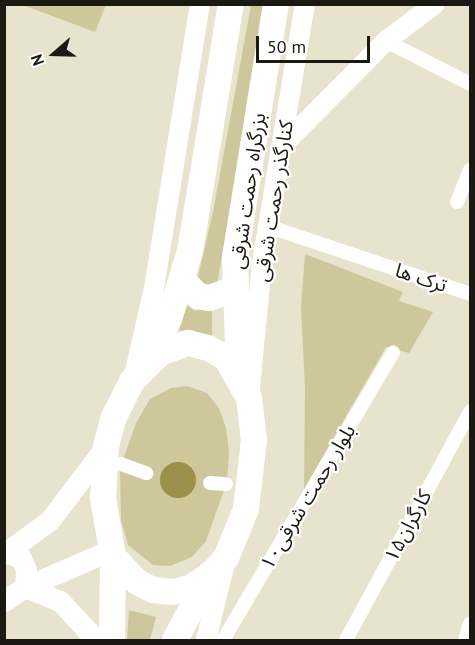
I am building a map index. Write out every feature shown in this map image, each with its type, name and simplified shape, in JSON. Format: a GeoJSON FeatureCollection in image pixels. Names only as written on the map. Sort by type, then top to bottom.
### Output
{"type":"FeatureCollection","features":[{"type":"Feature","properties":{"kind":"highway"},"geometry":{"type":"LineString","coordinates":[[112,640],[112,553],[103,498],[114,455],[114,417],[169,319],[190,251],[231,4]]}},
{"type":"Feature","properties":{"kind":"highway","name":"بزرگراه رحمت شرقی"},"geometry":{"type":"LineString","coordinates":[[244,388],[235,289],[235,257],[276,4]]}},
{"type":"Feature","properties":{"kind":"highway"},"geometry":{"type":"LineString","coordinates":[[182,279],[198,296],[209,298],[235,289]]}},
{"type":"Feature","properties":{"kind":"highway"},"geometry":{"type":"LineString","coordinates":[[139,374],[160,353],[188,343],[208,348],[226,358],[244,388],[254,440],[249,490],[243,519],[175,640]]}},
{"type":"Feature","properties":{"kind":"highway"},"geometry":{"type":"LineString","coordinates":[[112,553],[137,582],[153,590],[172,592],[190,588],[218,566]]}},
{"type":"Feature","properties":{"kind":"main road"},"geometry":{"type":"LineString","coordinates":[[139,374],[200,4]]}},
{"type":"Feature","properties":{"kind":"main road","name":"کنارگذر رحمت شرقی"},"geometry":{"type":"LineString","coordinates":[[244,388],[262,263],[270,227],[305,4]]}},
{"type":"Feature","properties":{"kind":"main road"},"geometry":{"type":"LineString","coordinates":[[282,146],[386,41],[435,4]]}},
{"type":"Feature","properties":{"kind":"main road"},"geometry":{"type":"LineString","coordinates":[[5,553],[50,520],[114,455]]}},
{"type":"Feature","properties":{"kind":"main road"},"geometry":{"type":"LineString","coordinates":[[5,553],[21,558],[27,570],[25,587]]}},
{"type":"Feature","properties":{"kind":"main road"},"geometry":{"type":"LineString","coordinates":[[4,602],[25,587],[112,553]]}},
{"type":"Feature","properties":{"kind":"main road"},"geometry":{"type":"LineString","coordinates":[[206,640],[218,566]]}},
{"type":"Feature","properties":{"kind":"main road"},"geometry":{"type":"LineString","coordinates":[[25,587],[60,601],[96,640]]}},
{"type":"Feature","properties":{"kind":"street"},"geometry":{"type":"LineString","coordinates":[[386,41],[471,84]]}},
{"type":"Feature","properties":{"kind":"street"},"geometry":{"type":"LineString","coordinates":[[457,202],[471,170]]}},
{"type":"Feature","properties":{"kind":"street","name":"ترک ها"},"geometry":{"type":"LineString","coordinates":[[270,227],[471,294]]}},
{"type":"Feature","properties":{"kind":"street","name":"۱۰بلوار رحمت شرقی"},"geometry":{"type":"LineString","coordinates":[[223,640],[393,353]]}},
{"type":"Feature","properties":{"kind":"street","name":"۱۵کارگران"},"geometry":{"type":"LineString","coordinates":[[346,640],[471,412]]}},
{"type":"Feature","properties":{"kind":"street"},"geometry":{"type":"LineString","coordinates":[[114,455],[146,473]]}},
{"type":"Feature","properties":{"kind":"street"},"geometry":{"type":"LineString","coordinates":[[210,483],[226,484]]}},
{"type":"Feature","properties":{"kind":"street"},"geometry":{"type":"LineString","coordinates":[[465,640],[471,624]]}},
{"type":"Feature","properties":{"kind":"shaded area"},"geometry":{"type":"Polygon","coordinates":[[[23,5],[106,5],[95,32],[23,5]]]}},
{"type":"Feature","properties":{"kind":"shaded area"},"geometry":{"type":"Polygon","coordinates":[[[251,5],[267,5],[217,284],[210,288],[197,281],[213,212],[251,5]]]}},
{"type":"Feature","properties":{"kind":"shaded area"},"geometry":{"type":"Polygon","coordinates":[[[305,254],[403,292],[399,301],[433,312],[409,353],[386,347],[304,489],[305,388],[301,308],[305,254]]]}},
{"type":"Feature","properties":{"kind":"shaded area"},"geometry":{"type":"Polygon","coordinates":[[[187,305],[195,311],[212,307],[212,338],[179,330],[187,305]]]}},
{"type":"Feature","properties":{"kind":"shaded area"},"geometry":{"type":"Polygon","coordinates":[[[187,386],[207,393],[219,408],[226,428],[229,452],[227,482],[206,541],[192,557],[170,566],[153,565],[128,545],[121,520],[120,468],[136,423],[150,399],[171,388],[187,386]]]}},
{"type":"Feature","properties":{"kind":"shaded area"},"geometry":{"type":"Polygon","coordinates":[[[178,462],[191,467],[196,480],[191,493],[178,498],[165,493],[160,480],[165,467],[178,462]]]}},
{"type":"Feature","properties":{"kind":"shaded area"},"geometry":{"type":"Polygon","coordinates":[[[129,610],[156,617],[150,640],[127,640],[129,610]]]}}]}
